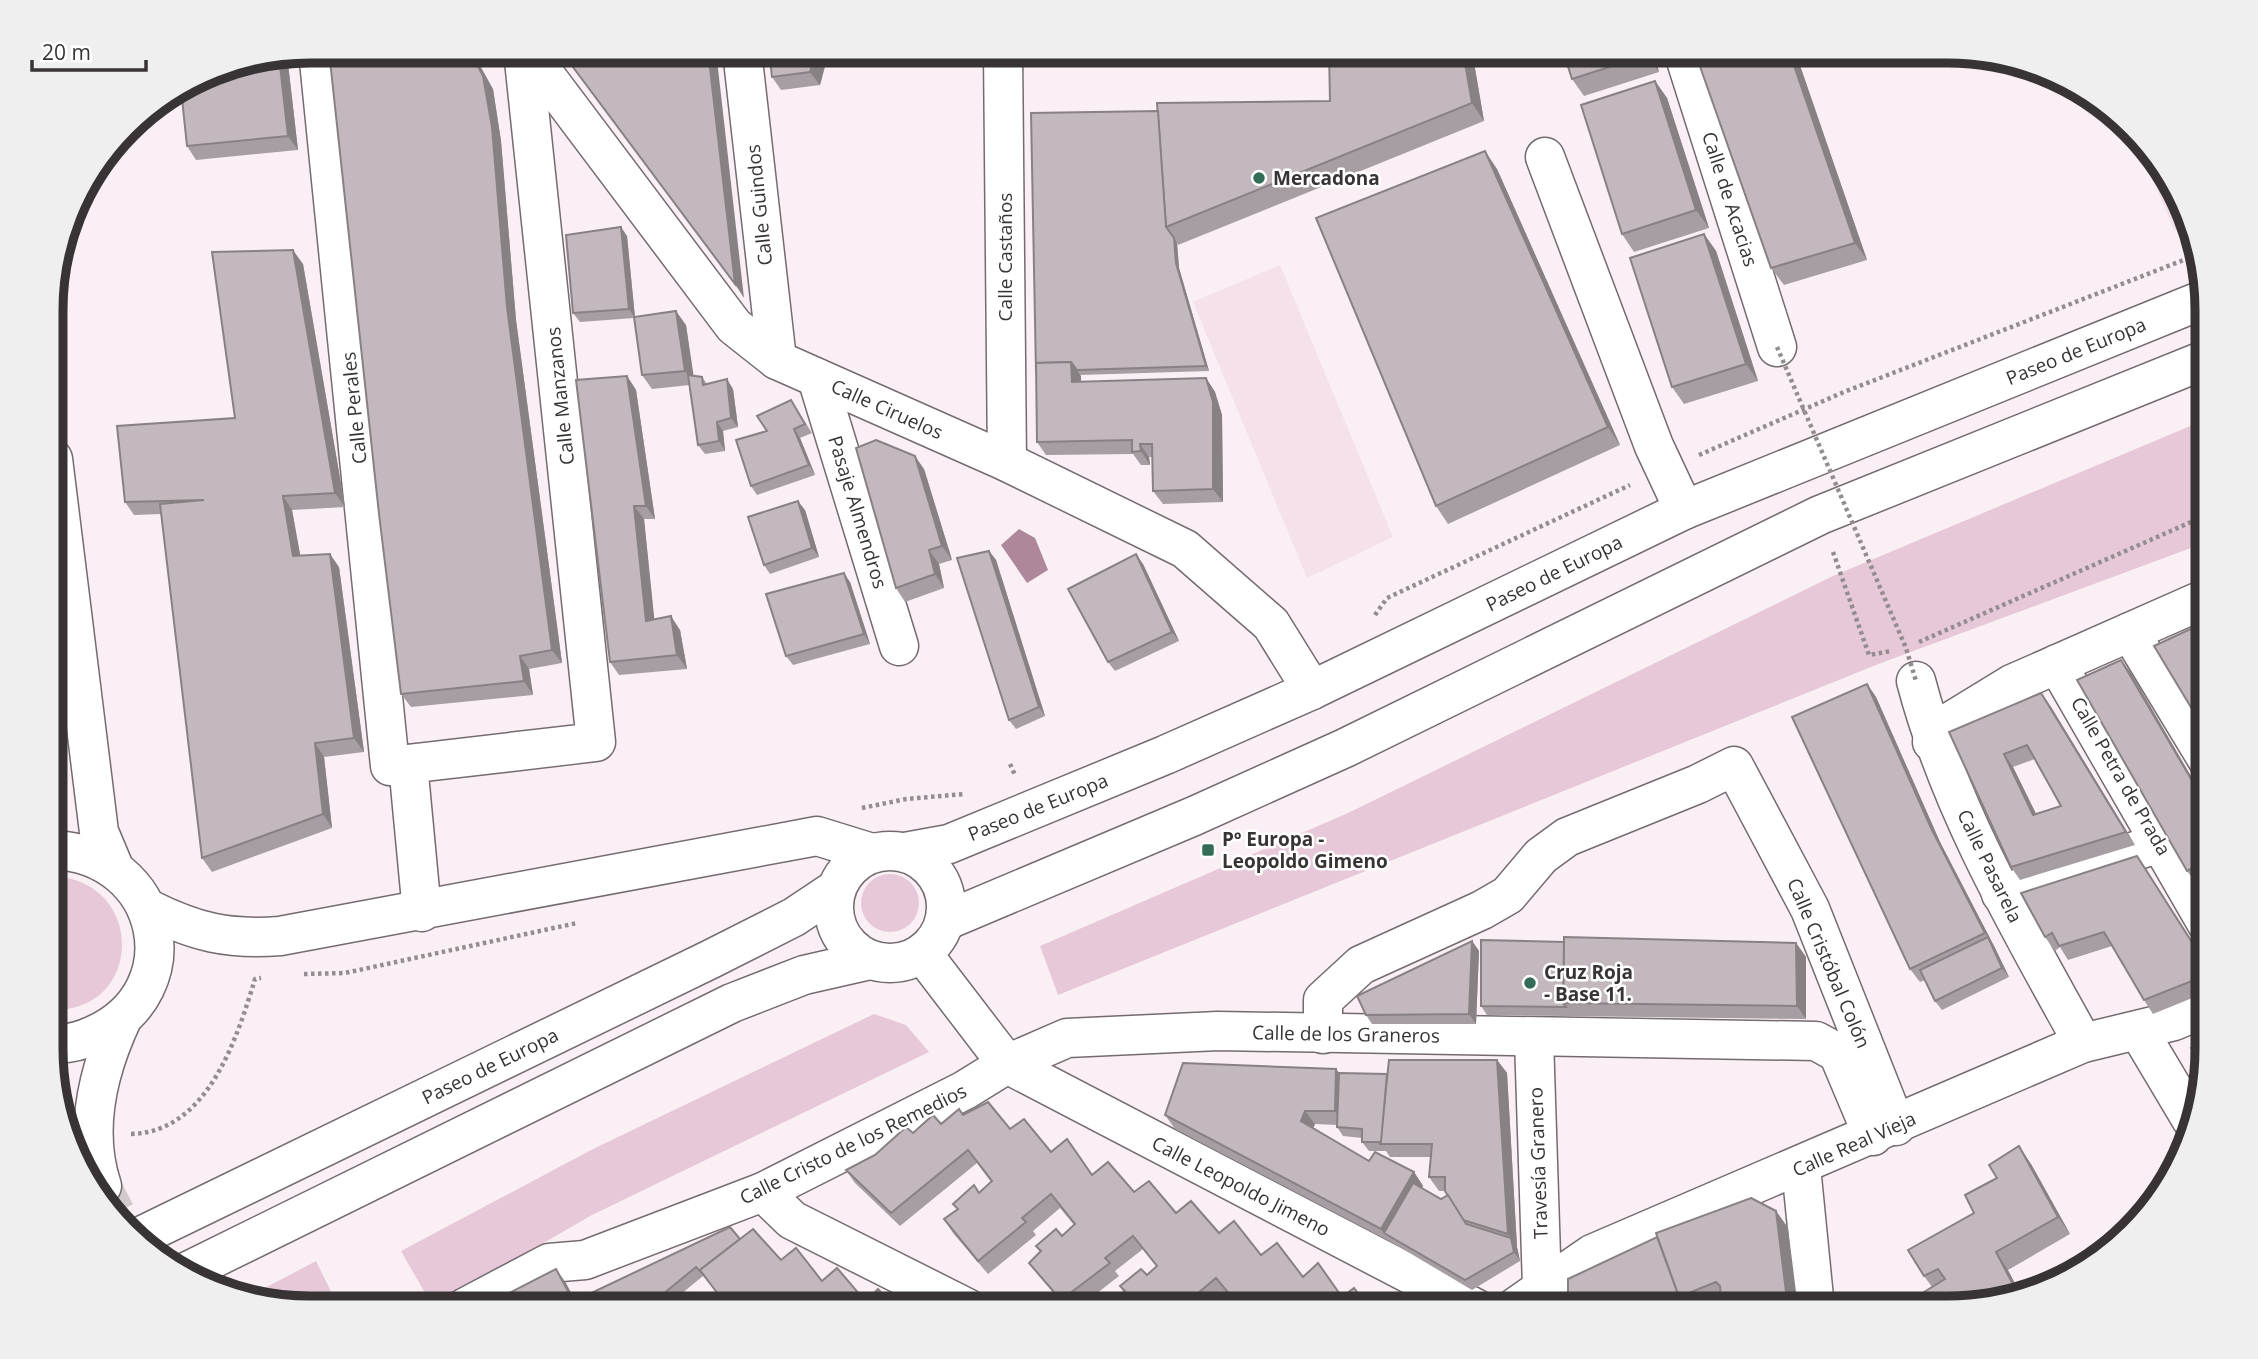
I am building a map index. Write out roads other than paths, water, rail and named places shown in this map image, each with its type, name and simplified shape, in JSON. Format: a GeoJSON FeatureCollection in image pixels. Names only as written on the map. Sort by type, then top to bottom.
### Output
{"type":"FeatureCollection","features":[{"type":"Feature","properties":{"kind":"street","name":"Calle de Acacias"},"geometry":{"type":"LineString","coordinates":[[1687,63],[1777,347]]}},
{"type":"Feature","properties":{"kind":"street","name":"Calle Perales"},"geometry":{"type":"LineString","coordinates":[[319,64],[399,765],[422,912]]}},
{"type":"Feature","properties":{"kind":"street","name":"Calle Manzanos"},"geometry":{"type":"LineString","coordinates":[[399,765],[596,742],[526,64]]}},
{"type":"Feature","properties":{"kind":"street","name":"Calle Ciruelos"},"geometry":{"type":"LineString","coordinates":[[535,64],[734,326],[777,360],[1007,462],[1185,549],[1271,624],[1312,690]]}},
{"type":"Feature","properties":{"kind":"street","name":"Calle Guindos"},"geometry":{"type":"LineString","coordinates":[[743,64],[777,360]]}},
{"type":"Feature","properties":{"kind":"street","name":"Calle Castaños"},"geometry":{"type":"LineString","coordinates":[[1003,64],[1007,462]]}},
{"type":"Feature","properties":{"kind":"street"},"geometry":{"type":"LineString","coordinates":[[1545,157],[1654,446],[1684,510]]}},
{"type":"Feature","properties":{"kind":"street","name":"Paseo de Europa"},"geometry":{"type":"LineString","coordinates":[[888,852],[949,844],[1165,755],[1312,690],[1684,510],[2194,303]]}},
{"type":"Feature","properties":{"kind":"street"},"geometry":{"type":"LineString","coordinates":[[945,921],[1156,833],[1345,748],[1820,515],[2194,364]]}},
{"type":"Feature","properties":{"kind":"street","name":"Pasaje Almendros"},"geometry":{"type":"LineString","coordinates":[[817,378],[899,646]]}},
{"type":"Feature","properties":{"kind":"street"},"geometry":{"type":"LineString","coordinates":[[63,540],[99,832],[115,870]]}},
{"type":"Feature","properties":{"kind":"street"},"geometry":{"type":"LineString","coordinates":[[1932,742],[1945,724],[2012,684],[2194,604]]}},
{"type":"Feature","properties":{"kind":"street"},"geometry":{"type":"LineString","coordinates":[[2130,632],[2195,739]]}},
{"type":"Feature","properties":{"kind":"street","name":"Calle Pasarela"},"geometry":{"type":"LineString","coordinates":[[1911,664],[1932,742],[2001,894],[2083,1043]]}},
{"type":"Feature","properties":{"kind":"street","name":"Calle Petra de Prada"},"geometry":{"type":"LineString","coordinates":[[2057,664],[2195,903]]}},
{"type":"Feature","properties":{"kind":"street","name":"Calle Cristóbal Colón"},"geometry":{"type":"LineString","coordinates":[[1323,1034],[1323,1000],[1361,965],[1482,910],[1508,895],[1541,856],[1567,836],[1698,785],[1734,766],[1810,909],[1855,1020],[1884,1131]]}},
{"type":"Feature","properties":{"kind":"street"},"geometry":{"type":"LineString","coordinates":[[149,909],[184,926],[232,938],[280,936],[422,912],[817,836],[925,862],[939,878],[947,899],[945,921],[937,939],[922,953],[897,963],[870,960],[804,975],[732,1003],[196,1268]]}},
{"type":"Feature","properties":{"kind":"street"},"geometry":{"type":"LineString","coordinates":[[2001,894],[2160,843]]}},
{"type":"Feature","properties":{"kind":"street"},"geometry":{"type":"LineString","coordinates":[[63,852],[91,856],[115,870],[134,887],[149,909],[155,929],[150,973],[138,1000],[124,1017],[104,1064],[92,1134],[93,1158],[99,1178]]}},
{"type":"Feature","properties":{"kind":"street"},"geometry":{"type":"LineString","coordinates":[[870,960],[851,948],[839,931],[833,910],[836,889],[849,867],[888,852]]}},
{"type":"Feature","properties":{"kind":"street","name":"Paseo de Europa"},"geometry":{"type":"LineString","coordinates":[[146,1234],[711,959],[793,917],[836,889]]}},
{"type":"Feature","properties":{"kind":"street"},"geometry":{"type":"LineString","coordinates":[[922,953],[1007,1065]]}},
{"type":"Feature","properties":{"kind":"street","name":"Calle Real Vieja"},"geometry":{"type":"LineString","coordinates":[[1531,1295],[1592,1254],[1801,1167],[2083,1043],[2174,1021],[2195,1012]]}},
{"type":"Feature","properties":{"kind":"street"},"geometry":{"type":"LineString","coordinates":[[63,1042],[81,1040],[124,1017]]}},
{"type":"Feature","properties":{"kind":"street"},"geometry":{"type":"LineString","coordinates":[[1855,1020],[1843,1039],[1829,1048],[1838,1053],[1884,1131]]}},
{"type":"Feature","properties":{"kind":"street"},"geometry":{"type":"LineString","coordinates":[[2138,1030],[2187,1114]]}},
{"type":"Feature","properties":{"kind":"street","name":"Calle de los Graneros"},"geometry":{"type":"LineString","coordinates":[[1007,1065],[1067,1038],[1218,1031],[1534,1039],[1816,1041],[1829,1048]]}},
{"type":"Feature","properties":{"kind":"street","name":"Travesía Granero"},"geometry":{"type":"LineString","coordinates":[[1528,1295],[1534,1039]]}},
{"type":"Feature","properties":{"kind":"street","name":"Calle Cristo de los Remedios"},"geometry":{"type":"LineString","coordinates":[[487,1296],[549,1263],[585,1259],[763,1192],[965,1090],[1007,1065]]}},
{"type":"Feature","properties":{"kind":"street","name":"Calle Leopoldo Jimeno"},"geometry":{"type":"LineString","coordinates":[[1007,1065],[1451,1295]]}},
{"type":"Feature","properties":{"kind":"street"},"geometry":{"type":"LineString","coordinates":[[1801,1167],[1814,1295]]}},
{"type":"Feature","properties":{"kind":"street"},"geometry":{"type":"LineString","coordinates":[[763,1192],[792,1220],[942,1296]]}},
{"type":"Feature","properties":{"kind":"place","name":"Mercadona"},"geometry":{"type":"Point","coordinates":[1259,178]}},
{"type":"Feature","properties":{"kind":"place","name":"Pº Europa - Leopoldo Gimeno"},"geometry":{"type":"Point","coordinates":[1208,850]}},
{"type":"Feature","properties":{"kind":"place","name":"Cruz Roja - Base 11."},"geometry":{"type":"Point","coordinates":[1530,983]}}]}
